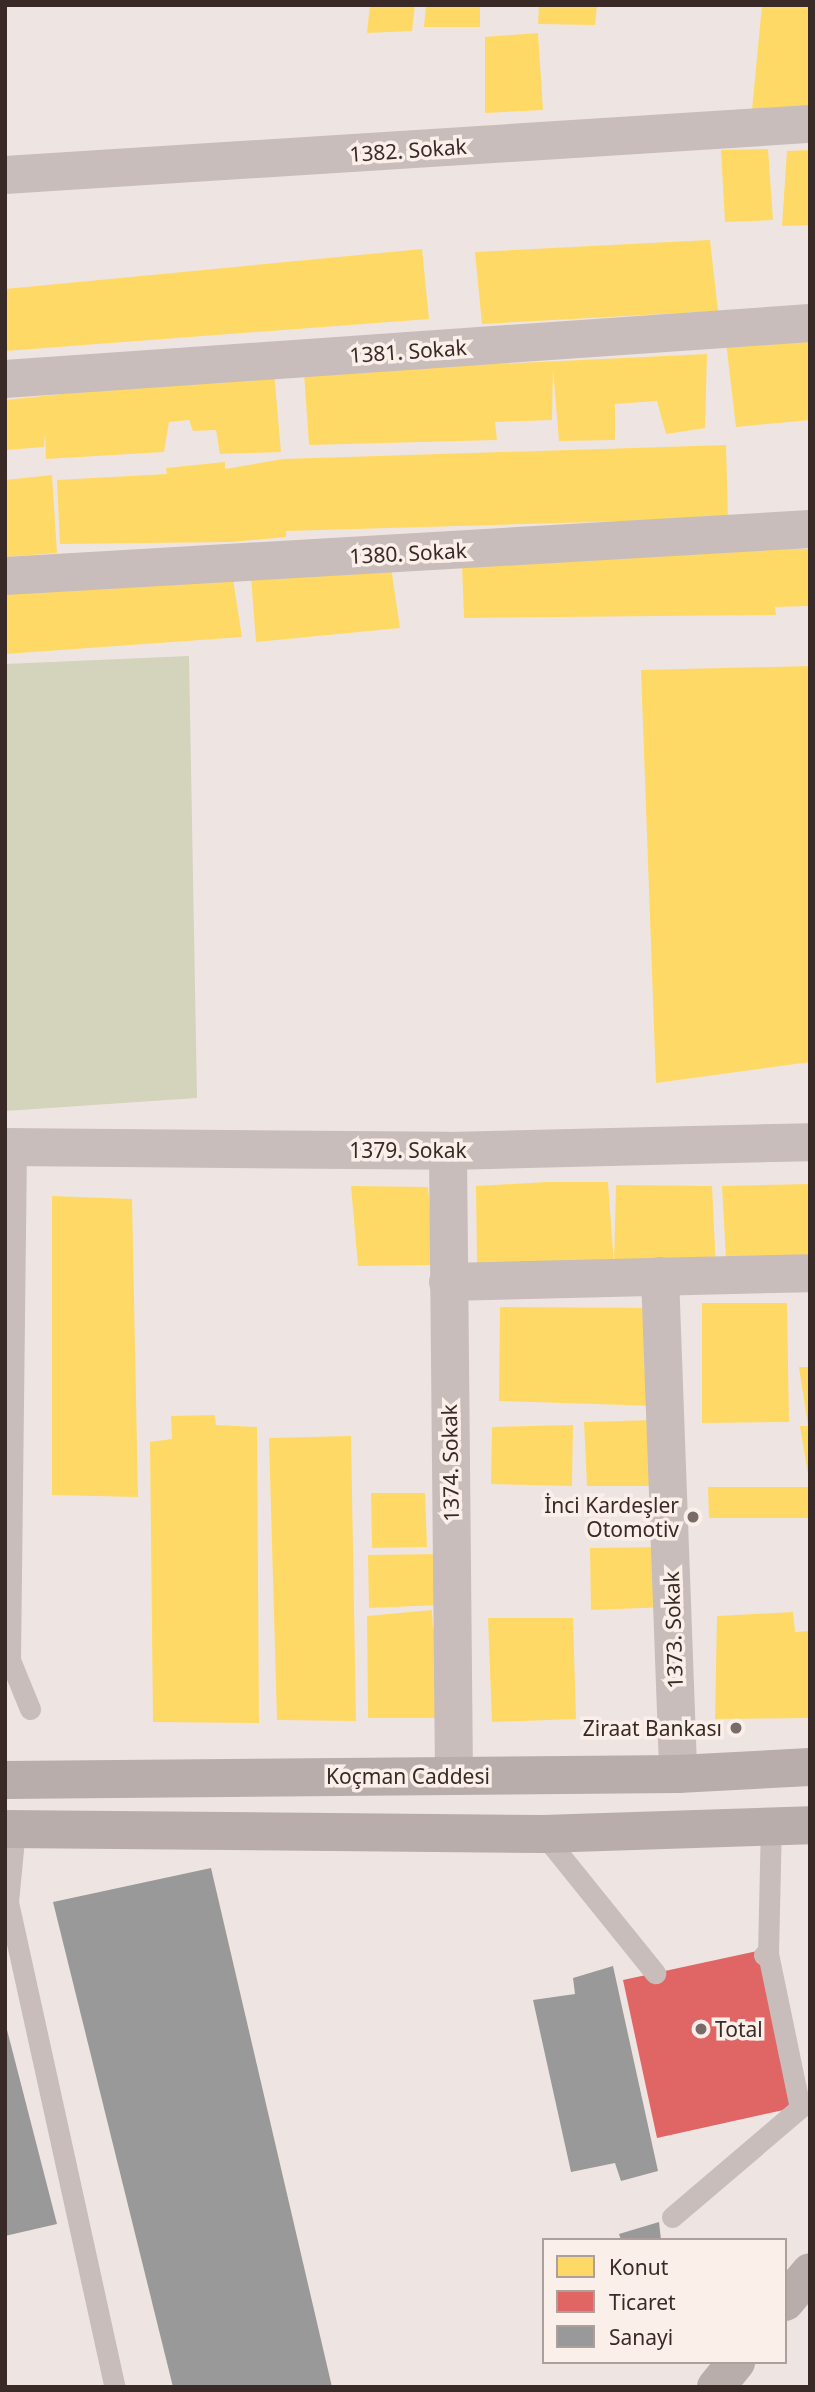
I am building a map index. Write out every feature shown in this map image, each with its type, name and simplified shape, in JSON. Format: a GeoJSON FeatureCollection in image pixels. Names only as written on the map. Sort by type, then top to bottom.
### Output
{"type":"FeatureCollection","features":[{"type":"Feature","properties":{"kind":"main road","name":"Koçman Caddesi"},"geometry":{"type":"LineString","coordinates":[[5,1780],[678,1774],[810,1767]]}},
{"type":"Feature","properties":{"kind":"main road"},"geometry":{"type":"LineString","coordinates":[[10,1829],[543,1834],[810,1825]]}},
{"type":"Feature","properties":{"kind":"main road"},"geometry":{"type":"LineString","coordinates":[[787,2300],[810,2272]]}},
{"type":"Feature","properties":{"kind":"main road"},"geometry":{"type":"LineString","coordinates":[[716,2387],[734,2364]]}},
{"type":"Feature","properties":{"kind":"street","name":"1382. Sokak"},"geometry":{"type":"LineString","coordinates":[[5,175],[810,124]]}},
{"type":"Feature","properties":{"kind":"street","name":"1381. Sokak"},"geometry":{"type":"LineString","coordinates":[[5,379],[810,323]]}},
{"type":"Feature","properties":{"kind":"street","name":"1380. Sokak"},"geometry":{"type":"LineString","coordinates":[[5,576],[810,529]]}},
{"type":"Feature","properties":{"kind":"street","name":"1379. Sokak"},"geometry":{"type":"LineString","coordinates":[[11,1147],[448,1151],[810,1142]]}},
{"type":"Feature","properties":{"kind":"street","name":"1374. Sokak"},"geometry":{"type":"LineString","coordinates":[[448,1151],[454,1776]]}},
{"type":"Feature","properties":{"kind":"street"},"geometry":{"type":"LineString","coordinates":[[448,1282],[810,1273]]}},
{"type":"Feature","properties":{"kind":"street","name":"1373. Sokak"},"geometry":{"type":"LineString","coordinates":[[660,1276],[678,1774]]}},
{"type":"Feature","properties":{"kind":"lane"},"geometry":{"type":"LineString","coordinates":[[11,1147],[10,1660],[30,1709]]}},
{"type":"Feature","properties":{"kind":"lane"},"geometry":{"type":"LineString","coordinates":[[673,2217],[800,2108],[766,1955],[771,1826]]}},
{"type":"Feature","properties":{"kind":"lane"},"geometry":{"type":"LineString","coordinates":[[10,1829],[8,1902],[115,2387]]}},
{"type":"Feature","properties":{"kind":"lane"},"geometry":{"type":"LineString","coordinates":[[543,1834],[655,1973]]}},
{"type":"Feature","properties":{"kind":"green space"},"geometry":{"type":"Polygon","coordinates":[[[189,656],[197,1098],[5,1111],[5,664],[189,656]]]}},
{"type":"Feature","properties":{"kind":"building: Konut"},"geometry":{"type":"Polygon","coordinates":[[[370,5],[415,5],[412,31],[367,33],[370,5]]]}},
{"type":"Feature","properties":{"kind":"building: Konut"},"geometry":{"type":"Polygon","coordinates":[[[426,5],[480,5],[480,27],[424,27],[426,5]]]}},
{"type":"Feature","properties":{"kind":"building: Konut"},"geometry":{"type":"Polygon","coordinates":[[[539,5],[597,5],[595,25],[538,24],[539,5]]]}},
{"type":"Feature","properties":{"kind":"building: Konut"},"geometry":{"type":"Polygon","coordinates":[[[762,5],[810,5],[810,107],[752,110],[762,5]]]}},
{"type":"Feature","properties":{"kind":"building: Konut"},"geometry":{"type":"Polygon","coordinates":[[[538,33],[543,110],[485,113],[485,37],[538,33]]]}},
{"type":"Feature","properties":{"kind":"building: Konut"},"geometry":{"type":"Polygon","coordinates":[[[768,149],[773,220],[725,222],[721,150],[768,149]]]}},
{"type":"Feature","properties":{"kind":"building: Konut"},"geometry":{"type":"Polygon","coordinates":[[[810,150],[810,225],[782,226],[787,151],[810,150]]]}},
{"type":"Feature","properties":{"kind":"building: Konut"},"geometry":{"type":"Polygon","coordinates":[[[710,240],[718,311],[482,324],[475,252],[710,240]]]}},
{"type":"Feature","properties":{"kind":"building: Konut"},"geometry":{"type":"Polygon","coordinates":[[[422,249],[429,319],[5,351],[5,289],[422,249]]]}},
{"type":"Feature","properties":{"kind":"building: Konut"},"geometry":{"type":"Polygon","coordinates":[[[810,336],[810,420],[736,427],[726,342],[810,336]]]}},
{"type":"Feature","properties":{"kind":"building: Konut"},"geometry":{"type":"Polygon","coordinates":[[[707,354],[705,428],[666,434],[657,401],[615,404],[615,440],[559,441],[553,369],[552,420],[495,422],[497,440],[309,445],[304,373],[707,354]]]}},
{"type":"Feature","properties":{"kind":"building: Konut"},"geometry":{"type":"Polygon","coordinates":[[[274,372],[281,452],[220,454],[216,430],[193,431],[189,420],[169,422],[164,452],[46,459],[45,432],[44,447],[5,450],[5,400],[274,372]]]}},
{"type":"Feature","properties":{"kind":"building: Konut"},"geometry":{"type":"Polygon","coordinates":[[[726,445],[728,518],[286,531],[286,537],[231,542],[60,544],[57,480],[167,474],[166,468],[225,462],[225,469],[283,459],[726,445]]]}},
{"type":"Feature","properties":{"kind":"building: Konut"},"geometry":{"type":"Polygon","coordinates":[[[52,475],[57,553],[5,557],[5,480],[52,475]]]}},
{"type":"Feature","properties":{"kind":"building: Konut"},"geometry":{"type":"Polygon","coordinates":[[[768,548],[810,549],[810,606],[775,607],[776,615],[464,618],[462,564],[768,548]]]}},
{"type":"Feature","properties":{"kind":"building: Konut"},"geometry":{"type":"Polygon","coordinates":[[[391,567],[400,628],[256,642],[251,577],[391,567]]]}},
{"type":"Feature","properties":{"kind":"building: Konut"},"geometry":{"type":"Polygon","coordinates":[[[233,579],[242,637],[5,654],[5,594],[233,579]]]}},
{"type":"Feature","properties":{"kind":"building: Konut"},"geometry":{"type":"Polygon","coordinates":[[[810,666],[810,1062],[656,1083],[641,670],[810,666]]]}},
{"type":"Feature","properties":{"kind":"building: Konut"},"geometry":{"type":"Polygon","coordinates":[[[608,1182],[614,1265],[616,1185],[712,1186],[716,1268],[477,1264],[476,1186],[608,1182]]]}},
{"type":"Feature","properties":{"kind":"building: Konut"},"geometry":{"type":"Polygon","coordinates":[[[810,1184],[810,1267],[726,1258],[722,1186],[810,1184]]]}},
{"type":"Feature","properties":{"kind":"building: Konut"},"geometry":{"type":"Polygon","coordinates":[[[351,1186],[428,1187],[434,1265],[358,1266],[351,1186]]]}},
{"type":"Feature","properties":{"kind":"building: Konut"},"geometry":{"type":"Polygon","coordinates":[[[52,1196],[132,1199],[138,1497],[52,1495],[52,1196]]]}},
{"type":"Feature","properties":{"kind":"building: Konut"},"geometry":{"type":"Polygon","coordinates":[[[702,1303],[787,1303],[789,1422],[702,1423],[702,1303]]]}},
{"type":"Feature","properties":{"kind":"building: Konut"},"geometry":{"type":"Polygon","coordinates":[[[500,1307],[654,1308],[657,1406],[499,1401],[500,1307]]]}},
{"type":"Feature","properties":{"kind":"building: Konut"},"geometry":{"type":"Polygon","coordinates":[[[799,1367],[810,1367],[810,1487],[800,1426],[808,1426],[799,1367]]]}},
{"type":"Feature","properties":{"kind":"building: Konut"},"geometry":{"type":"Polygon","coordinates":[[[215,1415],[216,1425],[257,1427],[259,1723],[153,1722],[150,1442],[172,1439],[171,1416],[215,1415]]]}},
{"type":"Feature","properties":{"kind":"building: Konut"},"geometry":{"type":"Polygon","coordinates":[[[656,1420],[659,1486],[587,1486],[584,1422],[656,1420]]]}},
{"type":"Feature","properties":{"kind":"building: Konut"},"geometry":{"type":"Polygon","coordinates":[[[573,1425],[572,1486],[491,1484],[492,1427],[573,1425]]]}},
{"type":"Feature","properties":{"kind":"building: Konut"},"geometry":{"type":"Polygon","coordinates":[[[351,1436],[356,1721],[277,1720],[269,1438],[351,1436]]]}},
{"type":"Feature","properties":{"kind":"building: Konut"},"geometry":{"type":"Polygon","coordinates":[[[708,1487],[808,1487],[810,1518],[709,1518],[708,1487]]]}},
{"type":"Feature","properties":{"kind":"building: Konut"},"geometry":{"type":"Polygon","coordinates":[[[371,1493],[425,1493],[427,1547],[372,1548],[371,1493]]]}},
{"type":"Feature","properties":{"kind":"building: Konut"},"geometry":{"type":"Polygon","coordinates":[[[668,1547],[668,1607],[591,1610],[590,1548],[668,1547]]]}},
{"type":"Feature","properties":{"kind":"building: Konut"},"geometry":{"type":"Polygon","coordinates":[[[440,1554],[440,1605],[369,1608],[368,1555],[440,1554]]]}},
{"type":"Feature","properties":{"kind":"building: Konut"},"geometry":{"type":"Polygon","coordinates":[[[432,1610],[433,1629],[448,1627],[446,1718],[368,1718],[367,1616],[432,1610]]]}},
{"type":"Feature","properties":{"kind":"building: Konut"},"geometry":{"type":"Polygon","coordinates":[[[793,1612],[795,1632],[810,1631],[810,1718],[715,1719],[717,1616],[793,1612]]]}},
{"type":"Feature","properties":{"kind":"building: Konut"},"geometry":{"type":"Polygon","coordinates":[[[488,1618],[573,1618],[576,1719],[492,1722],[488,1618]]]}},
{"type":"Feature","properties":{"kind":"building: Ticaret"},"geometry":{"type":"Polygon","coordinates":[[[762,1950],[797,2107],[657,2138],[623,1980],[762,1950]]]}},
{"type":"Feature","properties":{"kind":"building: Sanayi"},"geometry":{"type":"Polygon","coordinates":[[[211,1868],[332,2387],[173,2387],[53,1902],[211,1868]]]}},
{"type":"Feature","properties":{"kind":"building: Sanayi"},"geometry":{"type":"Polygon","coordinates":[[[613,1966],[658,2171],[621,2181],[615,2163],[571,2172],[533,2000],[575,1994],[573,1978],[613,1966]]]}},
{"type":"Feature","properties":{"kind":"building: Sanayi"},"geometry":{"type":"Polygon","coordinates":[[[5,2022],[57,2224],[5,2236],[5,2022]]]}},
{"type":"Feature","properties":{"kind":"building: Sanayi"},"geometry":{"type":"Polygon","coordinates":[[[659,2222],[661,2238],[620,2238],[619,2234],[659,2222]]]}},
{"type":"Feature","properties":{"kind":"place","name":"İnci Kardeşler Otomotiv"},"geometry":{"type":"Point","coordinates":[693,1517]}},
{"type":"Feature","properties":{"kind":"place","name":"Ziraat Bankası"},"geometry":{"type":"Point","coordinates":[736,1728]}},
{"type":"Feature","properties":{"kind":"place","name":"Total"},"geometry":{"type":"Point","coordinates":[701,2029]}}]}
